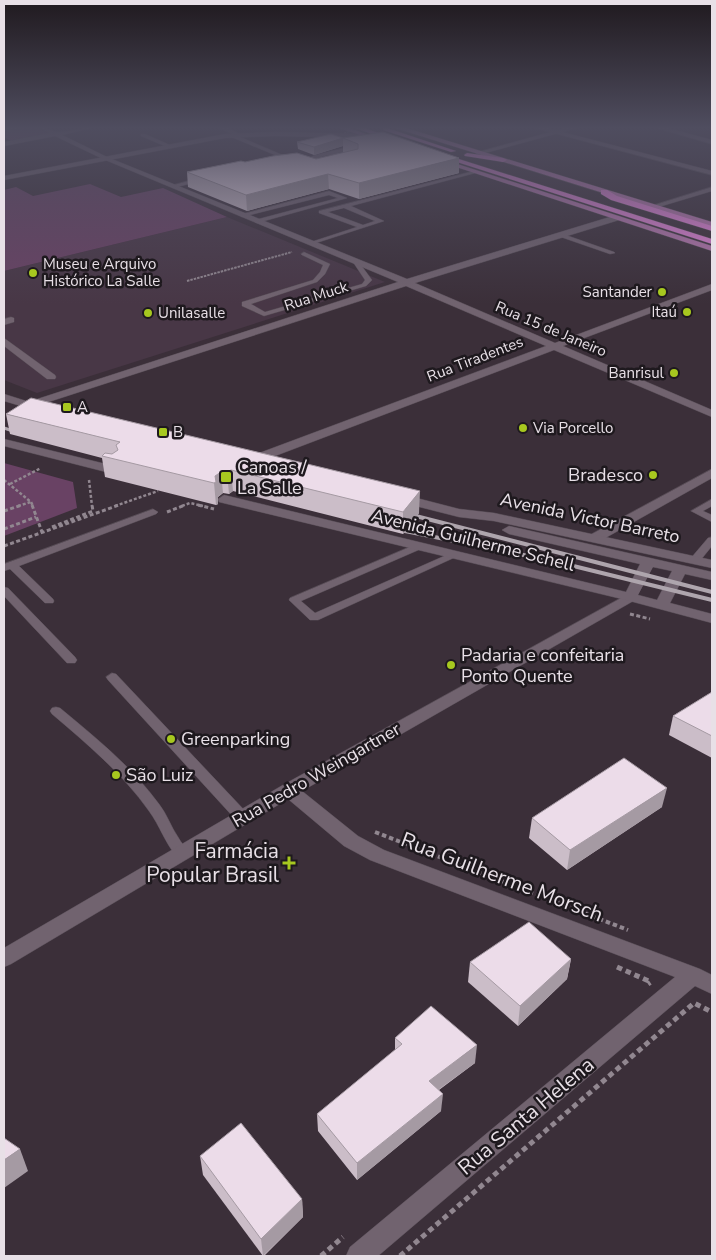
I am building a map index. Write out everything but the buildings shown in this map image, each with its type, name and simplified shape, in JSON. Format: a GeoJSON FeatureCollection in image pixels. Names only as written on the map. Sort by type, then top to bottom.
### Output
{"type":"FeatureCollection","features":[{"type":"Feature","properties":{"kind":"highway"},"geometry":{"type":"LineString","coordinates":[[536,186],[712,242]]}},
{"type":"Feature","properties":{"kind":"highway"},"geometry":{"type":"LineString","coordinates":[[567,186],[712,230]]}},
{"type":"Feature","properties":{"kind":"highway"},"geometry":{"type":"LineString","coordinates":[[604,192],[614,198],[712,230]]}},
{"type":"Feature","properties":{"kind":"highway"},"geometry":{"type":"LineString","coordinates":[[648,222],[712,248]]}},
{"type":"Feature","properties":{"kind":"main road"},"geometry":{"type":"LineString","coordinates":[[518,186],[712,248]]}},
{"type":"Feature","properties":{"kind":"main road"},"geometry":{"type":"LineString","coordinates":[[584,186],[712,225]]}},
{"type":"Feature","properties":{"kind":"street","name":"Rua 15 de Janeiro"},"geometry":{"type":"LineString","coordinates":[[173,186],[712,414]]}},
{"type":"Feature","properties":{"kind":"street"},"geometry":{"type":"LineString","coordinates":[[652,207],[712,189]]}},
{"type":"Feature","properties":{"kind":"street","name":"Rua Muck"},"geometry":{"type":"LineString","coordinates":[[26,406],[380,291],[616,218]]}},
{"type":"Feature","properties":{"kind":"street","name":"Rua Tiradentes"},"geometry":{"type":"LineString","coordinates":[[269,466],[245,460],[712,287]]}},
{"type":"Feature","properties":{"kind":"street"},"geometry":{"type":"LineString","coordinates":[[4,341],[51,377]]}},
{"type":"Feature","properties":{"kind":"street"},"geometry":{"type":"LineString","coordinates":[[4,397],[26,406],[54,412]]}},
{"type":"Feature","properties":{"kind":"street"},"geometry":{"type":"LineString","coordinates":[[4,442],[114,470]]}},
{"type":"Feature","properties":{"kind":"street"},"geometry":{"type":"LineString","coordinates":[[595,538],[712,473]]}},
{"type":"Feature","properties":{"kind":"street"},"geometry":{"type":"LineString","coordinates":[[393,496],[459,513],[488,525],[712,576]]}},
{"type":"Feature","properties":{"kind":"street","name":"Avenida Guilherme Schell"},"geometry":{"type":"LineString","coordinates":[[221,504],[456,555],[629,605],[662,606],[712,619]]}},
{"type":"Feature","properties":{"kind":"street","name":"Avenida Victor Barreto"},"geometry":{"type":"LineString","coordinates":[[459,513],[494,517],[712,564]]}},
{"type":"Feature","properties":{"kind":"street"},"geometry":{"type":"LineString","coordinates":[[629,605],[648,562]]}},
{"type":"Feature","properties":{"kind":"street"},"geometry":{"type":"LineString","coordinates":[[662,606],[680,570]]}},
{"type":"Feature","properties":{"kind":"street","name":"Rua Pedro Weingartner"},"geometry":{"type":"LineString","coordinates":[[4,958],[289,790],[629,605]]}},
{"type":"Feature","properties":{"kind":"street","name":"Rua Guilherme Morsch"},"geometry":{"type":"LineString","coordinates":[[289,790],[350,841],[377,855],[702,980]]}},
{"type":"Feature","properties":{"kind":"street","name":"Rua Santa Helena"},"geometry":{"type":"LineString","coordinates":[[359,1256],[702,980]]}},
{"type":"Feature","properties":{"kind":"lane"},"geometry":{"type":"LineString","coordinates":[[315,214],[423,186]]}},
{"type":"Feature","properties":{"kind":"lane"},"geometry":{"type":"LineString","coordinates":[[242,215],[330,193],[344,198],[257,221]]}},
{"type":"Feature","properties":{"kind":"lane"},"geometry":{"type":"LineString","coordinates":[[345,206],[381,221],[317,246],[304,254],[327,264],[323,273],[316,281],[244,304],[264,314],[357,288],[369,280],[356,262]]}},
{"type":"Feature","properties":{"kind":"lane"},"geometry":{"type":"LineString","coordinates":[[323,212],[364,227]]}},
{"type":"Feature","properties":{"kind":"lane"},"geometry":{"type":"LineString","coordinates":[[268,226],[277,224]]}},
{"type":"Feature","properties":{"kind":"lane"},"geometry":{"type":"LineString","coordinates":[[560,235],[612,253]]}},
{"type":"Feature","properties":{"kind":"lane"},"geometry":{"type":"LineString","coordinates":[[357,288],[380,291]]}},
{"type":"Feature","properties":{"kind":"lane"},"geometry":{"type":"LineString","coordinates":[[712,502],[696,511],[712,519]]}},
{"type":"Feature","properties":{"kind":"lane"},"geometry":{"type":"LineString","coordinates":[[8,567],[153,512]]}},
{"type":"Feature","properties":{"kind":"lane"},"geometry":{"type":"LineString","coordinates":[[695,560],[712,540]]}},
{"type":"Feature","properties":{"kind":"lane"},"geometry":{"type":"LineString","coordinates":[[419,546],[294,600],[314,618],[456,555]]}},
{"type":"Feature","properties":{"kind":"lane"},"geometry":{"type":"LineString","coordinates":[[8,567],[49,600]]}},
{"type":"Feature","properties":{"kind":"lane"},"geometry":{"type":"LineString","coordinates":[[4,590],[71,660]]}},
{"type":"Feature","properties":{"kind":"lane"},"geometry":{"type":"LineString","coordinates":[[112,677],[242,817]]}},
{"type":"Feature","properties":{"kind":"lane"},"geometry":{"type":"LineString","coordinates":[[56,711],[97,745],[154,808],[175,846],[182,853]]}},
{"type":"Feature","properties":{"kind":"path"},"geometry":{"type":"LineString","coordinates":[[187,281],[317,246]]}},
{"type":"Feature","properties":{"kind":"path"},"geometry":{"type":"LineString","coordinates":[[10,484],[42,468]]}},
{"type":"Feature","properties":{"kind":"path"},"geometry":{"type":"LineString","coordinates":[[4,480],[32,502],[42,532]]}},
{"type":"Feature","properties":{"kind":"path"},"geometry":{"type":"LineString","coordinates":[[48,530],[57,524],[93,511],[89,480]]}},
{"type":"Feature","properties":{"kind":"path"},"geometry":{"type":"LineString","coordinates":[[4,546],[158,491]]}},
{"type":"Feature","properties":{"kind":"path"},"geometry":{"type":"LineString","coordinates":[[4,512],[32,502]]}},
{"type":"Feature","properties":{"kind":"path"},"geometry":{"type":"LineString","coordinates":[[190,503],[221,504]]}},
{"type":"Feature","properties":{"kind":"path"},"geometry":{"type":"LineString","coordinates":[[4,529],[36,517]]}},
{"type":"Feature","properties":{"kind":"path"},"geometry":{"type":"LineString","coordinates":[[629,605],[656,620]]}},
{"type":"Feature","properties":{"kind":"path"},"geometry":{"type":"LineString","coordinates":[[367,829],[570,905],[632,931]]}},
{"type":"Feature","properties":{"kind":"path"},"geometry":{"type":"LineString","coordinates":[[615,966],[651,982],[644,988]]}},
{"type":"Feature","properties":{"kind":"path"},"geometry":{"type":"LineString","coordinates":[[400,1256],[694,1003],[712,1012]]}},
{"type":"Feature","properties":{"kind":"path"},"geometry":{"type":"LineString","coordinates":[[321,1256],[352,1231]]}},
{"type":"Feature","properties":{"kind":"shaded area"},"geometry":{"type":"Polygon","coordinates":[[[81,186],[94,186],[121,197],[163,188],[227,217],[4,271],[4,190],[16,187],[33,196],[81,186]]]}},
{"type":"Feature","properties":{"kind":"shaded area","name":"Unilasalle"},"geometry":{"type":"Polygon","coordinates":[[[227,217],[385,282],[37,393],[4,380],[4,271],[227,217]]]}},
{"type":"Feature","properties":{"kind":"shaded area"},"geometry":{"type":"Polygon","coordinates":[[[4,463],[73,482],[77,508],[4,536],[4,463]]]}},
{"type":"Feature","properties":{"kind":"railway"},"geometry":{"type":"LineString","coordinates":[[4,428],[22,434]]}},
{"type":"Feature","properties":{"kind":"railway"},"geometry":{"type":"LineString","coordinates":[[404,513],[712,592]]}},
{"type":"Feature","properties":{"kind":"railway"},"geometry":{"type":"LineString","coordinates":[[390,528],[553,561],[712,600]]}},
{"type":"Feature","properties":{"kind":"place","name":"Museu e Arquivo Histórico La Salle"},"geometry":{"type":"Point","coordinates":[33,273]}},
{"type":"Feature","properties":{"kind":"place","name":"Santander"},"geometry":{"type":"Point","coordinates":[662,292]}},
{"type":"Feature","properties":{"kind":"place","name":"Itaú"},"geometry":{"type":"Point","coordinates":[687,312]}},
{"type":"Feature","properties":{"kind":"place","name":"Unilasalle"},"geometry":{"type":"Point","coordinates":[148,313]}},
{"type":"Feature","properties":{"kind":"place","name":"Banrisul"},"geometry":{"type":"Point","coordinates":[674,373]}},
{"type":"Feature","properties":{"kind":"place","name":"A"},"geometry":{"type":"Point","coordinates":[67,407]}},
{"type":"Feature","properties":{"kind":"place","name":"Via Porcello"},"geometry":{"type":"Point","coordinates":[523,428]}},
{"type":"Feature","properties":{"kind":"place","name":"B"},"geometry":{"type":"Point","coordinates":[163,432]}},
{"type":"Feature","properties":{"kind":"place","name":"Bradesco"},"geometry":{"type":"Point","coordinates":[653,475]}},
{"type":"Feature","properties":{"kind":"place","name":"Canoas / La Salle"},"geometry":{"type":"Point","coordinates":[226,477]}},
{"type":"Feature","properties":{"kind":"place","name":"Padaria e confeitaria Ponto Quente"},"geometry":{"type":"Point","coordinates":[451,665]}},
{"type":"Feature","properties":{"kind":"place","name":"Greenparking"},"geometry":{"type":"Point","coordinates":[171,739]}},
{"type":"Feature","properties":{"kind":"place","name":"São Luiz"},"geometry":{"type":"Point","coordinates":[116,775]}},
{"type":"Feature","properties":{"kind":"place","name":"Farmácia Popular Brasil"},"geometry":{"type":"Point","coordinates":[289,863]}}]}
